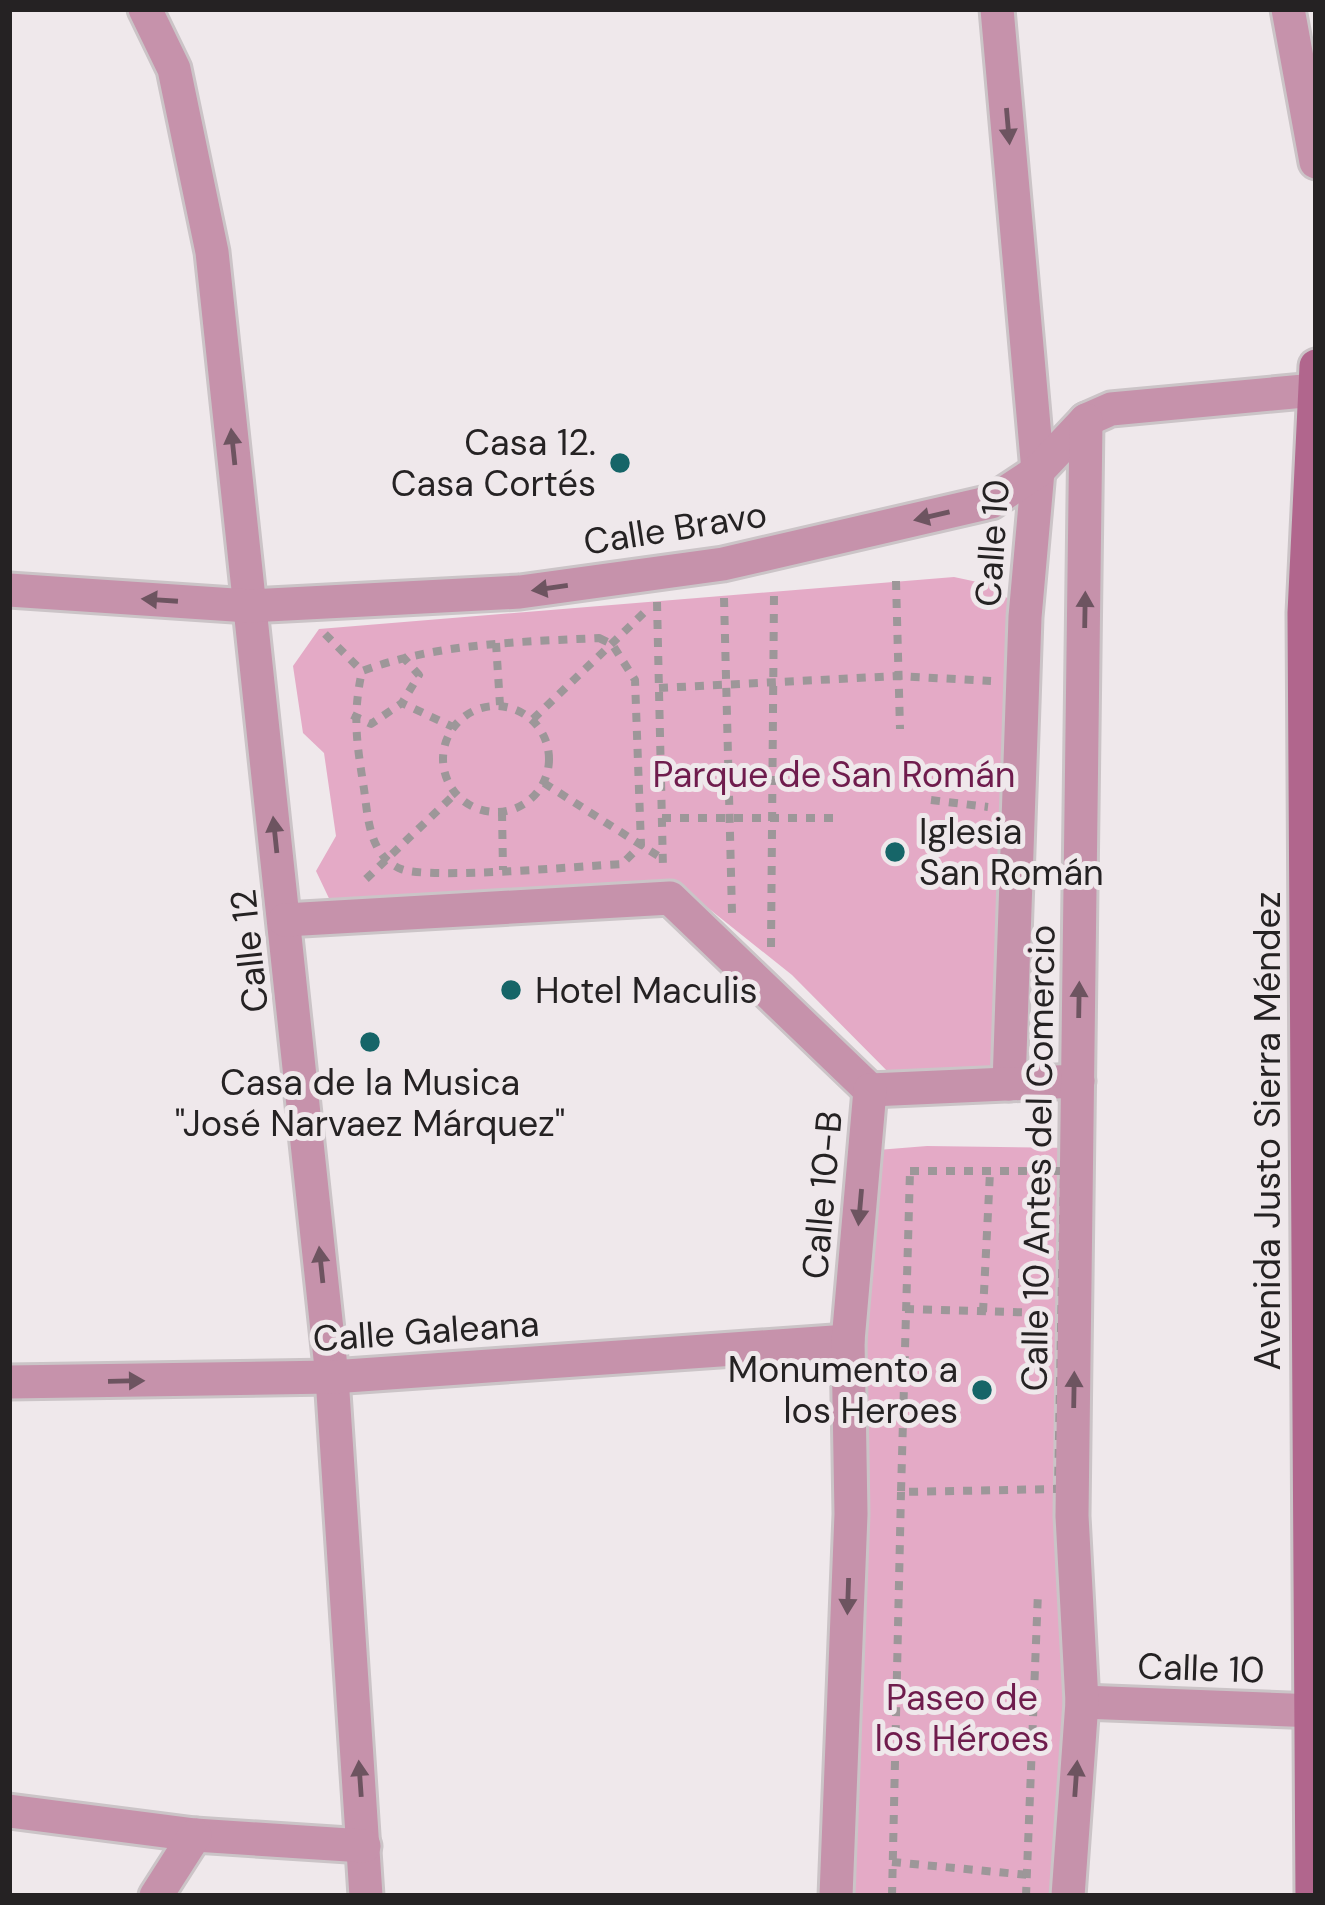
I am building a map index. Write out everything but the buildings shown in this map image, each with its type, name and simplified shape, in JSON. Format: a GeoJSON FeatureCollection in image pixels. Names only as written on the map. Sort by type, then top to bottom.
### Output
{"type":"FeatureCollection","features":[{"type":"Feature","properties":{"kind":"main road","name":"Avenida Justo Sierra Méndez"},"geometry":{"type":"LineString","coordinates":[[1312,1896],[1304,613],[1316,366]]}},
{"type":"Feature","properties":{"kind":"street","name":"Calle 12"},"geometry":{"type":"LineString","coordinates":[[145,9],[174,69],[212,252],[332,1377],[366,1896]]}},
{"type":"Feature","properties":{"kind":"street","name":"Calle 10"},"geometry":{"type":"LineString","coordinates":[[997,9],[1038,471],[1025,617],[1010,1084]]}},
{"type":"Feature","properties":{"kind":"street"},"geometry":{"type":"LineString","coordinates":[[1288,9],[1316,162]]}},
{"type":"Feature","properties":{"kind":"street"},"geometry":{"type":"LineString","coordinates":[[1086,420],[1111,409],[1315,390]]}},
{"type":"Feature","properties":{"kind":"street","name":"Calle Bravo"},"geometry":{"type":"LineString","coordinates":[[9,590],[249,606],[520,592],[723,564],[992,502],[1038,471],[1086,420]]}},
{"type":"Feature","properties":{"kind":"street","name":"Calle 10 Antes del Comercio"},"geometry":{"type":"LineString","coordinates":[[1068,1896],[1082,1702],[1072,1516],[1086,420]]}},
{"type":"Feature","properties":{"kind":"street","name":"Calle 10-B"},"geometry":{"type":"LineString","coordinates":[[285,920],[670,898],[870,1090],[848,1341],[851,1502],[836,1896]]}},
{"type":"Feature","properties":{"kind":"street"},"geometry":{"type":"LineString","coordinates":[[870,1090],[1078,1081]]}},
{"type":"Feature","properties":{"kind":"street","name":"Calle Galeana"},"geometry":{"type":"LineString","coordinates":[[9,1382],[332,1377],[848,1341]]}},
{"type":"Feature","properties":{"kind":"street","name":"Calle 10"},"geometry":{"type":"LineString","coordinates":[[1082,1702],[1312,1711]]}},
{"type":"Feature","properties":{"kind":"street"},"geometry":{"type":"LineString","coordinates":[[9,1811],[195,1835],[364,1846]]}},
{"type":"Feature","properties":{"kind":"street"},"geometry":{"type":"LineString","coordinates":[[156,1896],[195,1835]]}},
{"type":"Feature","properties":{"kind":"path"},"geometry":{"type":"LineString","coordinates":[[896,581],[900,729]]}},
{"type":"Feature","properties":{"kind":"path"},"geometry":{"type":"LineString","coordinates":[[771,959],[774,594]]}},
{"type":"Feature","properties":{"kind":"path"},"geometry":{"type":"LineString","coordinates":[[724,597],[733,929]]}},
{"type":"Feature","properties":{"kind":"path"},"geometry":{"type":"LineString","coordinates":[[533,719],[657,601],[664,886]]}},
{"type":"Feature","properties":{"kind":"path"},"geometry":{"type":"LineString","coordinates":[[319,629],[362,671]]}},
{"type":"Feature","properties":{"kind":"path"},"geometry":{"type":"LineString","coordinates":[[599,638],[612,644],[635,680],[641,845],[622,864],[401,869],[372,841],[352,715],[362,671],[402,656],[496,643],[599,638]]}},
{"type":"Feature","properties":{"kind":"path"},"geometry":{"type":"LineString","coordinates":[[496,643],[500,705]]}},
{"type":"Feature","properties":{"kind":"path"},"geometry":{"type":"LineString","coordinates":[[352,715],[371,724],[402,703],[418,675],[402,656]]}},
{"type":"Feature","properties":{"kind":"path"},"geometry":{"type":"LineString","coordinates":[[659,688],[898,676],[1002,682]]}},
{"type":"Feature","properties":{"kind":"path"},"geometry":{"type":"LineString","coordinates":[[402,703],[453,727]]}},
{"type":"Feature","properties":{"kind":"path"},"geometry":{"type":"LineString","coordinates":[[500,705],[533,719],[549,749],[544,783],[519,807],[502,812],[485,811],[456,794],[443,760],[453,727],[483,707],[500,705]]}},
{"type":"Feature","properties":{"kind":"path"},"geometry":{"type":"LineString","coordinates":[[544,783],[663,859]]}},
{"type":"Feature","properties":{"kind":"path"},"geometry":{"type":"LineString","coordinates":[[360,885],[456,794]]}},
{"type":"Feature","properties":{"kind":"path"},"geometry":{"type":"LineString","coordinates":[[931,800],[997,808]]}},
{"type":"Feature","properties":{"kind":"path"},"geometry":{"type":"LineString","coordinates":[[502,812],[503,870]]}},
{"type":"Feature","properties":{"kind":"path"},"geometry":{"type":"LineString","coordinates":[[662,818],[832,818]]}},
{"type":"Feature","properties":{"kind":"path"},"geometry":{"type":"LineString","coordinates":[[892,1896],[905,1309],[910,1171],[1064,1171],[1058,1489],[901,1492]]}},
{"type":"Feature","properties":{"kind":"path"},"geometry":{"type":"LineString","coordinates":[[983,1312],[990,1172]]}},
{"type":"Feature","properties":{"kind":"path"},"geometry":{"type":"LineString","coordinates":[[905,1309],[1059,1313]]}},
{"type":"Feature","properties":{"kind":"path"},"geometry":{"type":"LineString","coordinates":[[1040,1489],[1040,1502]]}},
{"type":"Feature","properties":{"kind":"path"},"geometry":{"type":"LineString","coordinates":[[1026,1896],[1038,1587]]}},
{"type":"Feature","properties":{"kind":"path"},"geometry":{"type":"LineString","coordinates":[[892,1862],[1028,1875]]}},
{"type":"Feature","properties":{"kind":"green space","name":"Parque de San Román"},"geometry":{"type":"Polygon","coordinates":[[[954,577],[996,586],[1024,617],[1011,1038],[984,1085],[904,1088],[792,975],[678,884],[335,911],[316,871],[336,836],[324,753],[303,733],[293,666],[319,629],[954,577]]]}},
{"type":"Feature","properties":{"kind":"green space","name":"Paseo de los Héroes"},"geometry":{"type":"Polygon","coordinates":[[[927,1146],[1075,1148],[1068,1896],[836,1896],[865,1151],[927,1146]]]}},
{"type":"Feature","properties":{"kind":"place","name":"Casa 12. Casa Cortés"},"geometry":{"type":"Point","coordinates":[620,463]}},
{"type":"Feature","properties":{"kind":"place","name":"Iglesia San Román"},"geometry":{"type":"Point","coordinates":[895,852]}},
{"type":"Feature","properties":{"kind":"place","name":"Hotel Maculis"},"geometry":{"type":"Point","coordinates":[511,990]}},
{"type":"Feature","properties":{"kind":"place","name":"Casa de la Musica \"José Narvaez Márquez\""},"geometry":{"type":"Point","coordinates":[370,1042]}},
{"type":"Feature","properties":{"kind":"place","name":"Monumento a los Heroes"},"geometry":{"type":"Point","coordinates":[982,1390]}}]}
